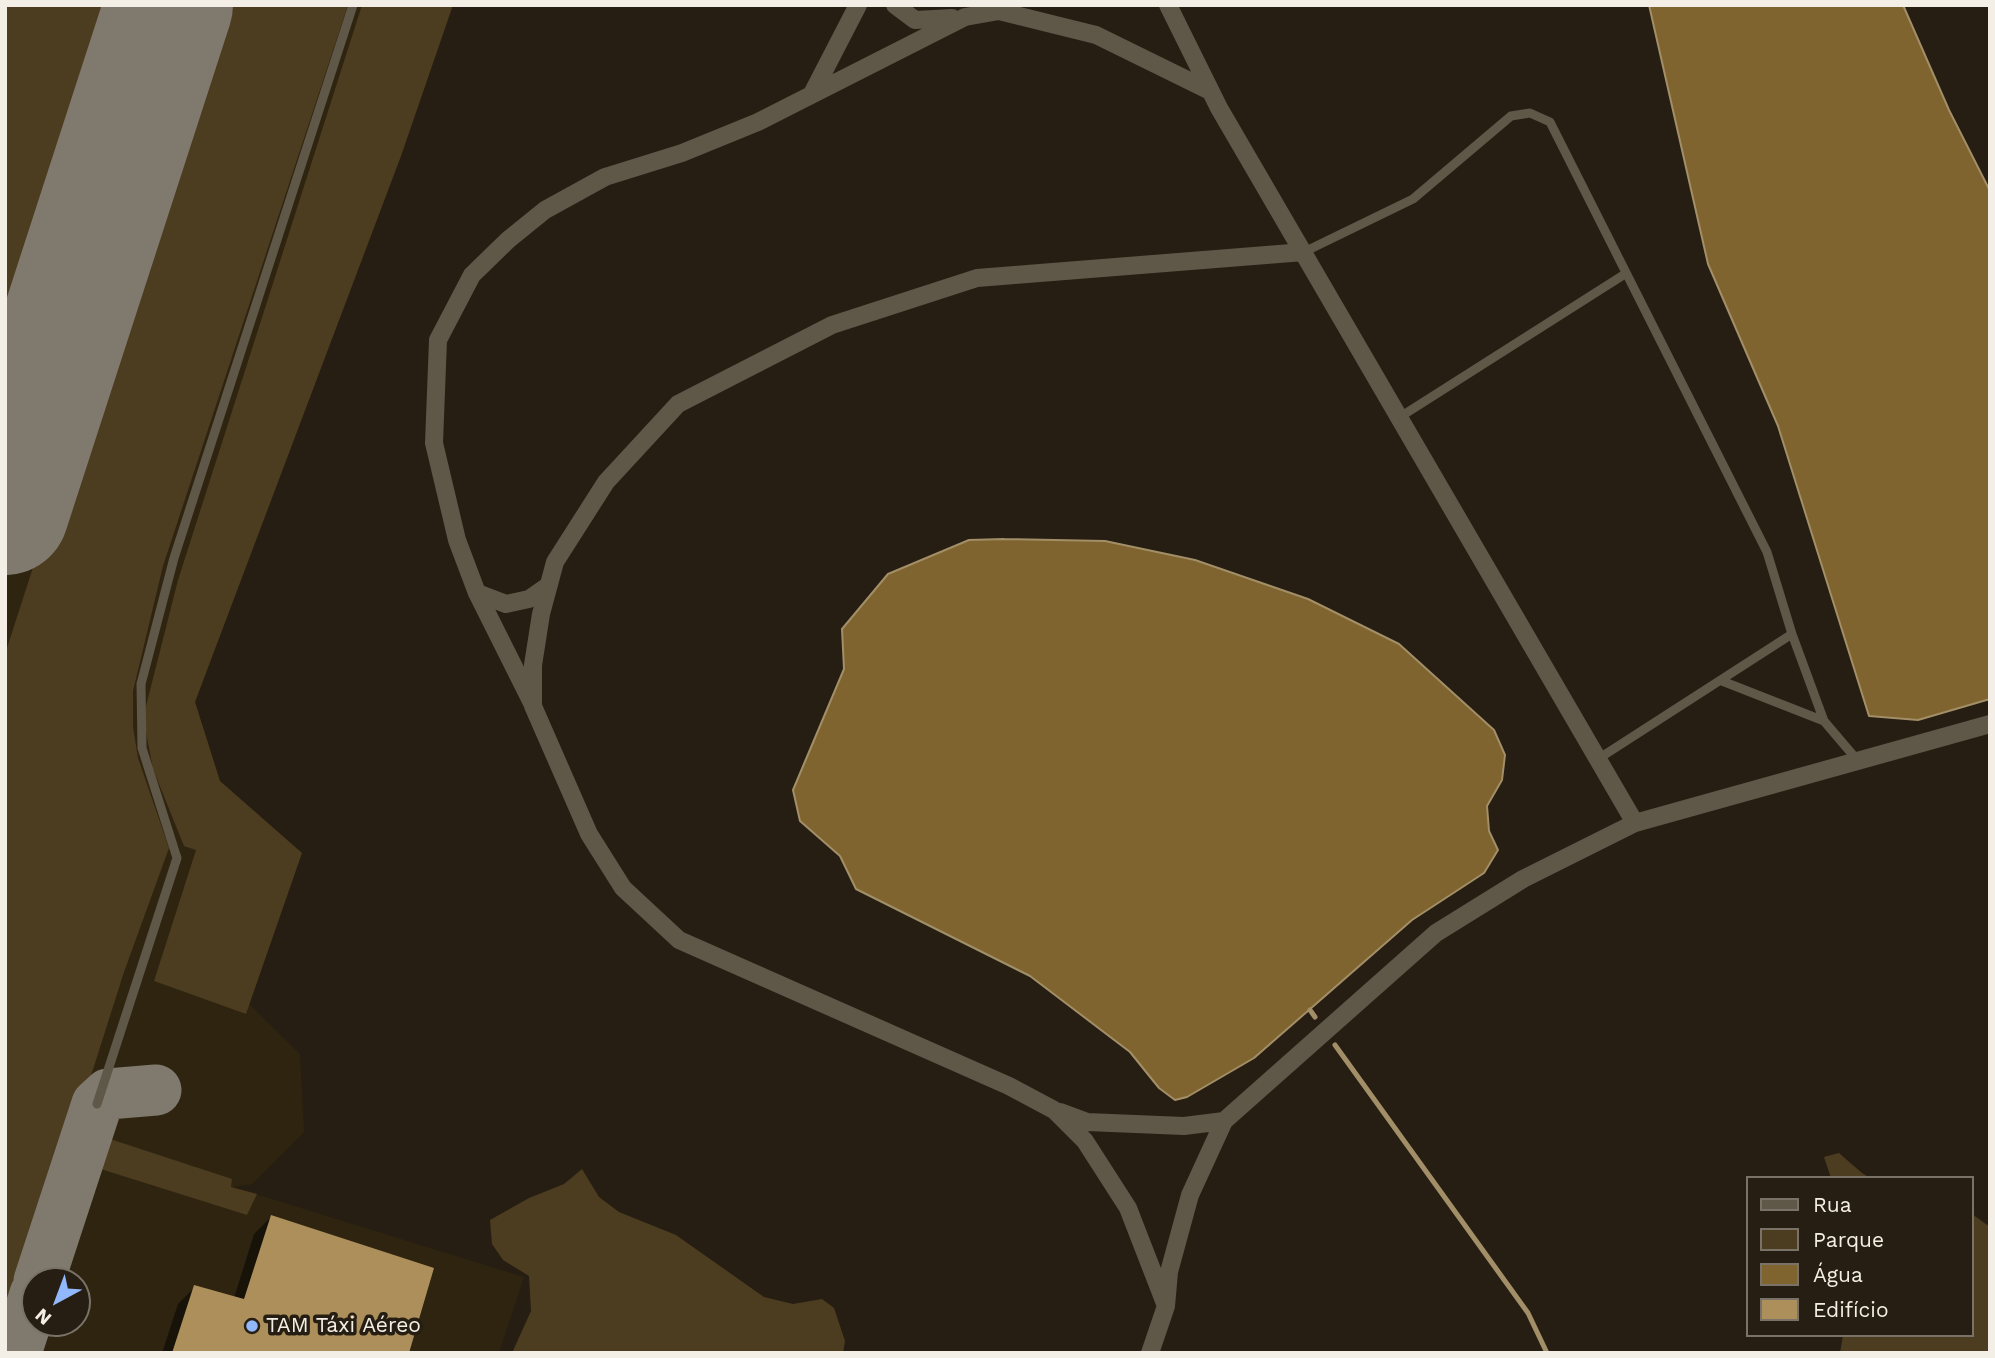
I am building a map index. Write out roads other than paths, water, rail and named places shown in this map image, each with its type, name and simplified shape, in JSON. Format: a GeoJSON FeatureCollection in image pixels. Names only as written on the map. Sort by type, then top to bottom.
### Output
{"type":"FeatureCollection","features":[{"type":"Feature","properties":{"kind":"street"},"geometry":{"type":"LineString","coordinates":[[812,94],[858,5]]}},
{"type":"Feature","properties":{"kind":"street"},"geometry":{"type":"LineString","coordinates":[[895,5],[915,20],[965,17],[999,11],[1096,34],[1210,90]]}},
{"type":"Feature","properties":{"kind":"street"},"geometry":{"type":"LineString","coordinates":[[992,5],[733,132],[682,153],[605,177],[545,210],[472,275],[439,340],[434,443],[457,540],[477,593],[533,706],[589,834],[623,888],[679,940],[1009,1086],[1054,1110],[1087,1122],[1184,1126],[1224,1121]]}},
{"type":"Feature","properties":{"kind":"street"},"geometry":{"type":"LineString","coordinates":[[1168,5],[1210,90],[1635,823]]}},
{"type":"Feature","properties":{"kind":"street"},"geometry":{"type":"LineString","coordinates":[[533,706],[533,665],[555,562],[606,482],[678,404],[832,325],[978,278],[1304,252]]}},
{"type":"Feature","properties":{"kind":"street"},"geometry":{"type":"LineString","coordinates":[[477,593],[506,604],[529,599],[549,585]]}},
{"type":"Feature","properties":{"kind":"street"},"geometry":{"type":"LineString","coordinates":[[1150,1353],[1166,1306],[1169,1272],[1190,1195],[1224,1121],[1436,933],[1523,879],[1635,823],[1990,724]]}},
{"type":"Feature","properties":{"kind":"street"},"geometry":{"type":"LineString","coordinates":[[1054,1110],[1086,1141],[1128,1208],[1166,1306]]}},
{"type":"Feature","properties":{"kind":"lane"},"geometry":{"type":"LineString","coordinates":[[97,1104],[177,858],[142,748],[141,684],[174,558],[354,5]]}},
{"type":"Feature","properties":{"kind":"lane"},"geometry":{"type":"LineString","coordinates":[[1304,252],[1413,199],[1511,117],[1530,113],[1550,122],[1767,552],[1791,634],[1824,721],[1858,761]]}},
{"type":"Feature","properties":{"kind":"lane"},"geometry":{"type":"LineString","coordinates":[[1400,417],[1625,274]]}},
{"type":"Feature","properties":{"kind":"lane"},"geometry":{"type":"LineString","coordinates":[[1598,759],[1791,634]]}},
{"type":"Feature","properties":{"kind":"lane"},"geometry":{"type":"LineString","coordinates":[[1722,681],[1824,721]]}},
{"type":"Feature","properties":{"kind":"water"},"geometry":{"type":"Polygon","coordinates":[[[1649,5],[1903,5],[1949,110],[1990,191],[1990,699],[1918,720],[1869,716],[1778,426],[1708,264],[1649,5]]]}},
{"type":"Feature","properties":{"kind":"water"},"geometry":{"type":"Polygon","coordinates":[[[969,540],[1105,541],[1195,560],[1308,599],[1399,644],[1494,730],[1505,755],[1502,780],[1487,806],[1489,831],[1498,850],[1484,873],[1412,920],[1254,1058],[1187,1097],[1175,1100],[1159,1088],[1130,1052],[1030,976],[856,889],[840,856],[800,821],[793,790],[844,669],[842,629],[888,574],[969,540]]]}},
{"type":"Feature","properties":{"kind":"waterway"},"geometry":{"type":"LineString","coordinates":[[1310,1010],[1315,1017]]}},
{"type":"Feature","properties":{"kind":"waterway"},"geometry":{"type":"LineString","coordinates":[[1335,1045],[1528,1313],[1547,1353]]}},
{"type":"Feature","properties":{"kind":"place","name":"TAM Táxi Aéreo"},"geometry":{"type":"Point","coordinates":[252,1326]}}]}
